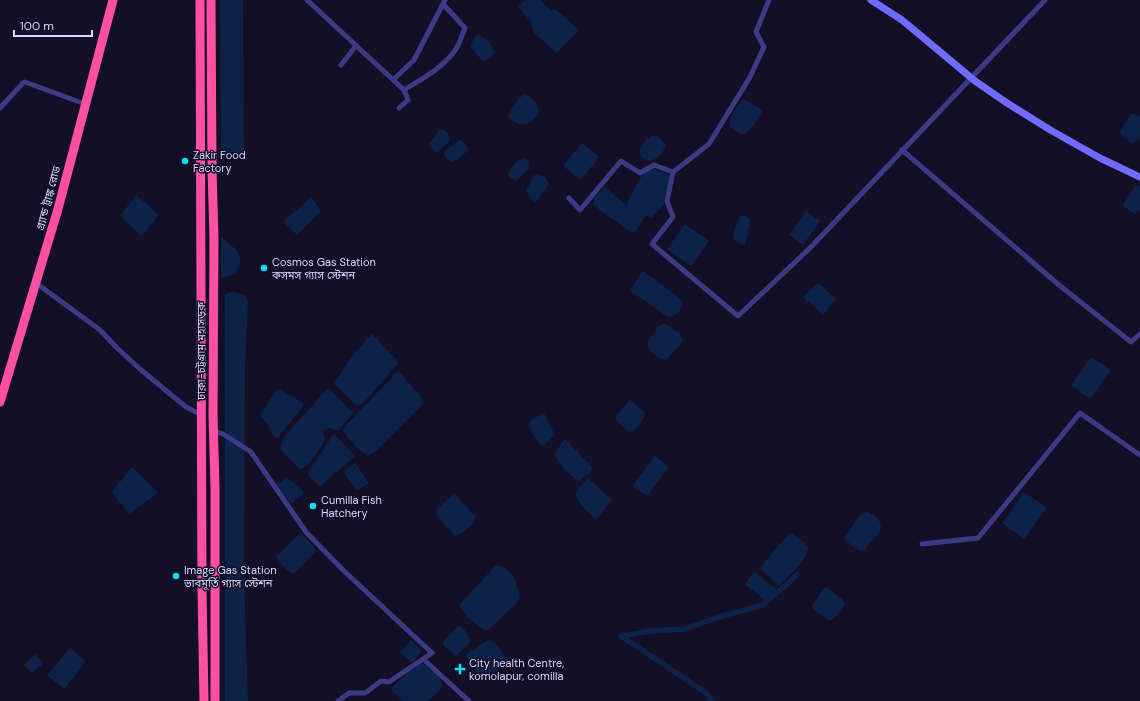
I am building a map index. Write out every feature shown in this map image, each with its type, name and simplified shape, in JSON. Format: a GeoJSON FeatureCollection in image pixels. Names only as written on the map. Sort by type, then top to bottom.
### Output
{"type":"FeatureCollection","features":[{"type":"Feature","properties":{"kind":"highway","name":"গ্র্যান্ড ট্রাঙ্ক রোড"},"geometry":{"type":"LineString","coordinates":[[0,402],[58,209],[113,0]]}},
{"type":"Feature","properties":{"kind":"highway","name":"ঢাকা-চট্টগ্রাম মহাসড়ক"},"geometry":{"type":"LineString","coordinates":[[200,0],[202,589],[204,701]]}},
{"type":"Feature","properties":{"kind":"highway","name":"ঢাকা-চট্টগ্রাম মহাসড়ক"},"geometry":{"type":"LineString","coordinates":[[211,0],[214,238],[215,701]]}},
{"type":"Feature","properties":{"kind":"main road"},"geometry":{"type":"LineString","coordinates":[[871,0],[902,20],[971,77],[1008,103],[1052,131],[1100,158],[1140,177]]}},
{"type":"Feature","properties":{"kind":"street"},"geometry":{"type":"LineString","coordinates":[[307,0],[404,90],[408,100],[399,108]]}},
{"type":"Feature","properties":{"kind":"street"},"geometry":{"type":"LineString","coordinates":[[769,0],[756,32],[764,47],[750,77],[709,144],[673,172],[667,201],[673,217],[652,244],[738,316],[811,247],[1045,0]]}},
{"type":"Feature","properties":{"kind":"street"},"geometry":{"type":"LineString","coordinates":[[393,80],[414,60],[444,2],[465,28],[459,43],[445,62],[426,77],[404,90]]}},
{"type":"Feature","properties":{"kind":"street"},"geometry":{"type":"LineString","coordinates":[[342,65],[356,46]]}},
{"type":"Feature","properties":{"kind":"street"},"geometry":{"type":"LineString","coordinates":[[0,108],[23,82],[85,104]]}},
{"type":"Feature","properties":{"kind":"street"},"geometry":{"type":"LineString","coordinates":[[902,150],[1059,285],[1131,342],[1140,334]]}},
{"type":"Feature","properties":{"kind":"street"},"geometry":{"type":"LineString","coordinates":[[569,198],[580,210],[621,161],[640,173],[654,165],[673,172]]}},
{"type":"Feature","properties":{"kind":"street"},"geometry":{"type":"LineString","coordinates":[[36,282],[100,330],[140,369],[186,407],[202,415]]}},
{"type":"Feature","properties":{"kind":"street"},"geometry":{"type":"LineString","coordinates":[[922,544],[978,538],[1080,413],[1140,455]]}},
{"type":"Feature","properties":{"kind":"street"},"geometry":{"type":"LineString","coordinates":[[214,431],[223,434],[251,452],[306,532],[432,653],[389,682],[381,681],[365,693],[349,693],[338,701]]}},
{"type":"Feature","properties":{"kind":"street"},"geometry":{"type":"LineString","coordinates":[[423,659],[470,701]]}},
{"type":"Feature","properties":{"kind":"water"},"geometry":{"type":"Polygon","coordinates":[[[220,0],[243,0],[244,158],[225,157],[221,152],[220,0]]]}},
{"type":"Feature","properties":{"kind":"water"},"geometry":{"type":"Polygon","coordinates":[[[525,0],[540,0],[551,10],[554,8],[579,30],[557,53],[534,33],[531,22],[518,7],[525,0]]]}},
{"type":"Feature","properties":{"kind":"water"},"geometry":{"type":"Polygon","coordinates":[[[480,35],[487,40],[495,52],[494,55],[483,62],[471,47],[471,44],[476,36],[480,35]]]}},
{"type":"Feature","properties":{"kind":"water"},"geometry":{"type":"Polygon","coordinates":[[[525,94],[535,102],[538,107],[539,114],[532,122],[522,125],[509,118],[509,115],[514,104],[525,94]]]}},
{"type":"Feature","properties":{"kind":"water"},"geometry":{"type":"Polygon","coordinates":[[[743,99],[758,107],[762,111],[750,129],[744,134],[741,134],[730,127],[729,124],[733,112],[743,99]]]}},
{"type":"Feature","properties":{"kind":"water"},"geometry":{"type":"Polygon","coordinates":[[[1131,114],[1135,114],[1140,117],[1140,137],[1134,143],[1131,143],[1120,134],[1123,126],[1131,114]]]}},
{"type":"Feature","properties":{"kind":"water"},"geometry":{"type":"Polygon","coordinates":[[[443,129],[447,132],[450,138],[448,143],[439,152],[434,152],[428,145],[440,130],[443,129]]]}},
{"type":"Feature","properties":{"kind":"water"},"geometry":{"type":"Polygon","coordinates":[[[653,135],[659,137],[666,146],[656,159],[645,160],[641,157],[639,151],[646,140],[653,135]]]}},
{"type":"Feature","properties":{"kind":"water"},"geometry":{"type":"Polygon","coordinates":[[[459,140],[465,143],[469,150],[452,163],[444,155],[444,152],[459,140]]]}},
{"type":"Feature","properties":{"kind":"water"},"geometry":{"type":"Polygon","coordinates":[[[582,143],[599,157],[581,180],[563,166],[582,143]]]}},
{"type":"Feature","properties":{"kind":"water"},"geometry":{"type":"Polygon","coordinates":[[[522,158],[527,159],[530,162],[529,168],[516,181],[508,176],[508,174],[515,163],[522,158]]]}},
{"type":"Feature","properties":{"kind":"water"},"geometry":{"type":"Polygon","coordinates":[[[655,169],[670,175],[664,205],[651,218],[648,216],[645,217],[636,231],[632,233],[593,205],[595,197],[605,187],[626,205],[639,179],[646,171],[655,169]]]}},
{"type":"Feature","properties":{"kind":"water"},"geometry":{"type":"Polygon","coordinates":[[[534,175],[544,176],[549,184],[535,202],[526,191],[534,175]]]}},
{"type":"Feature","properties":{"kind":"water"},"geometry":{"type":"Polygon","coordinates":[[[1136,185],[1140,186],[1140,210],[1134,214],[1123,206],[1136,185]]]}},
{"type":"Feature","properties":{"kind":"water"},"geometry":{"type":"Polygon","coordinates":[[[136,195],[159,215],[142,236],[120,216],[136,195]]]}},
{"type":"Feature","properties":{"kind":"water"},"geometry":{"type":"Polygon","coordinates":[[[311,197],[321,211],[297,235],[283,222],[311,197]]]}},
{"type":"Feature","properties":{"kind":"water"},"geometry":{"type":"Polygon","coordinates":[[[806,211],[820,221],[803,245],[789,235],[806,211]]]}},
{"type":"Feature","properties":{"kind":"water"},"geometry":{"type":"Polygon","coordinates":[[[744,215],[750,220],[750,224],[745,245],[742,245],[734,240],[733,235],[739,217],[744,215]]]}},
{"type":"Feature","properties":{"kind":"water"},"geometry":{"type":"Polygon","coordinates":[[[685,224],[709,241],[691,266],[667,249],[685,224]]]}},
{"type":"Feature","properties":{"kind":"water"},"geometry":{"type":"Polygon","coordinates":[[[221,237],[235,249],[240,257],[240,262],[239,268],[235,274],[221,278],[221,237]]]}},
{"type":"Feature","properties":{"kind":"water"},"geometry":{"type":"Polygon","coordinates":[[[641,272],[645,272],[682,300],[683,305],[679,312],[672,317],[668,317],[630,291],[641,272]]]}},
{"type":"Feature","properties":{"kind":"water"},"geometry":{"type":"Polygon","coordinates":[[[818,283],[836,299],[823,315],[803,297],[818,283]]]}},
{"type":"Feature","properties":{"kind":"water"},"geometry":{"type":"Polygon","coordinates":[[[232,292],[244,295],[248,302],[245,369],[244,575],[248,701],[225,701],[225,294],[232,292]]]}},
{"type":"Feature","properties":{"kind":"water"},"geometry":{"type":"Polygon","coordinates":[[[665,324],[679,333],[683,339],[680,345],[666,360],[659,358],[651,352],[647,343],[658,327],[665,324]]]}},
{"type":"Feature","properties":{"kind":"water"},"geometry":{"type":"Polygon","coordinates":[[[372,334],[397,360],[398,363],[368,398],[358,407],[334,383],[356,351],[372,334]]]}},
{"type":"Feature","properties":{"kind":"water"},"geometry":{"type":"Polygon","coordinates":[[[1091,357],[1111,370],[1090,399],[1071,385],[1091,357]]]}},
{"type":"Feature","properties":{"kind":"water"},"geometry":{"type":"Polygon","coordinates":[[[398,371],[424,403],[369,456],[347,437],[343,430],[398,371]]]}},
{"type":"Feature","properties":{"kind":"water"},"geometry":{"type":"Polygon","coordinates":[[[329,388],[353,413],[338,431],[330,428],[325,429],[323,433],[325,440],[320,448],[311,461],[300,469],[281,450],[281,443],[284,437],[329,388]]]}},
{"type":"Feature","properties":{"kind":"water"},"geometry":{"type":"Polygon","coordinates":[[[279,389],[302,402],[304,405],[277,439],[271,433],[269,425],[260,416],[276,390],[279,389]]]}},
{"type":"Feature","properties":{"kind":"water"},"geometry":{"type":"Polygon","coordinates":[[[630,400],[644,412],[645,415],[639,426],[630,433],[617,421],[615,417],[630,400]]]}},
{"type":"Feature","properties":{"kind":"water"},"geometry":{"type":"Polygon","coordinates":[[[543,413],[555,435],[542,447],[528,426],[530,421],[543,413]]]}},
{"type":"Feature","properties":{"kind":"water"},"geometry":{"type":"Polygon","coordinates":[[[333,435],[335,435],[355,456],[320,486],[308,475],[308,472],[333,435]]]}},
{"type":"Feature","properties":{"kind":"water"},"geometry":{"type":"Polygon","coordinates":[[[564,440],[566,440],[592,467],[591,472],[578,481],[563,468],[554,454],[564,440]]]}},
{"type":"Feature","properties":{"kind":"water"},"geometry":{"type":"Polygon","coordinates":[[[655,456],[668,468],[647,496],[633,487],[634,483],[655,456]]]}},
{"type":"Feature","properties":{"kind":"water"},"geometry":{"type":"Polygon","coordinates":[[[355,463],[369,483],[357,491],[344,473],[345,470],[355,463]]]}},
{"type":"Feature","properties":{"kind":"water"},"geometry":{"type":"Polygon","coordinates":[[[132,467],[158,493],[129,514],[112,492],[132,467]]]}},
{"type":"Feature","properties":{"kind":"water"},"geometry":{"type":"Polygon","coordinates":[[[286,477],[301,488],[304,494],[291,504],[276,486],[286,477]]]}},
{"type":"Feature","properties":{"kind":"water"},"geometry":{"type":"Polygon","coordinates":[[[588,478],[611,499],[596,520],[576,497],[578,490],[588,478]]]}},
{"type":"Feature","properties":{"kind":"water"},"geometry":{"type":"Polygon","coordinates":[[[1024,492],[1047,508],[1024,539],[1002,523],[1024,492]]]}},
{"type":"Feature","properties":{"kind":"water"},"geometry":{"type":"Polygon","coordinates":[[[454,493],[475,516],[473,522],[468,528],[455,536],[438,517],[436,510],[454,493]]]}},
{"type":"Feature","properties":{"kind":"water"},"geometry":{"type":"Polygon","coordinates":[[[867,511],[879,520],[881,527],[877,535],[862,552],[851,545],[844,538],[859,516],[867,511]]]}},
{"type":"Feature","properties":{"kind":"water"},"geometry":{"type":"Polygon","coordinates":[[[300,533],[314,547],[315,552],[294,574],[283,566],[277,556],[300,533]]]}},
{"type":"Feature","properties":{"kind":"water"},"geometry":{"type":"Polygon","coordinates":[[[789,533],[805,543],[808,547],[808,551],[802,562],[780,585],[778,585],[760,568],[789,533]]]}},
{"type":"Feature","properties":{"kind":"water"},"geometry":{"type":"Polygon","coordinates":[[[496,565],[502,566],[514,578],[520,599],[489,629],[485,631],[467,617],[459,605],[496,565]]]}},
{"type":"Feature","properties":{"kind":"water"},"geometry":{"type":"Polygon","coordinates":[[[754,572],[776,589],[776,591],[766,601],[745,584],[754,572]]]}},
{"type":"Feature","properties":{"kind":"water"},"geometry":{"type":"Polygon","coordinates":[[[825,587],[843,600],[845,604],[834,619],[829,621],[813,609],[812,606],[825,587]]]}},
{"type":"Feature","properties":{"kind":"water"},"geometry":{"type":"Polygon","coordinates":[[[459,625],[464,629],[471,640],[470,643],[456,656],[444,646],[443,642],[459,625]]]}},
{"type":"Feature","properties":{"kind":"water"},"geometry":{"type":"Polygon","coordinates":[[[411,640],[422,651],[413,662],[411,662],[400,652],[411,640]]]}},
{"type":"Feature","properties":{"kind":"water"},"geometry":{"type":"Polygon","coordinates":[[[488,640],[495,643],[501,649],[505,657],[506,665],[482,679],[479,678],[466,657],[467,654],[488,640]]]}},
{"type":"Feature","properties":{"kind":"water"},"geometry":{"type":"Polygon","coordinates":[[[70,648],[86,662],[64,689],[47,675],[70,648]]]}},
{"type":"Feature","properties":{"kind":"water"},"geometry":{"type":"Polygon","coordinates":[[[35,654],[44,663],[32,673],[24,665],[35,654]]]}},
{"type":"Feature","properties":{"kind":"water"},"geometry":{"type":"Polygon","coordinates":[[[422,663],[439,677],[442,684],[441,689],[428,701],[403,701],[392,691],[391,688],[416,666],[422,663]]]}},
{"type":"Feature","properties":{"kind":"waterway"},"geometry":{"type":"LineString","coordinates":[[712,701],[706,693],[621,636],[651,631],[685,629],[722,616],[763,605],[797,575]]}},
{"type":"Feature","properties":{"kind":"place","name":"Zakir Food Factory"},"geometry":{"type":"Point","coordinates":[185,161]}},
{"type":"Feature","properties":{"kind":"place","name":"Cosmos Gas Station কসমস গ্যাস স্টেশন"},"geometry":{"type":"Point","coordinates":[264,268]}},
{"type":"Feature","properties":{"kind":"place","name":"Cumilla Fish Hatchery"},"geometry":{"type":"Point","coordinates":[313,506]}},
{"type":"Feature","properties":{"kind":"place","name":"Image Gas Station ভাবমূর্তি গ্যাস স্টেশন"},"geometry":{"type":"Point","coordinates":[176,576]}},
{"type":"Feature","properties":{"kind":"place","name":"City health Centre, komolapur, comilla"},"geometry":{"type":"Point","coordinates":[460,669]}}]}
